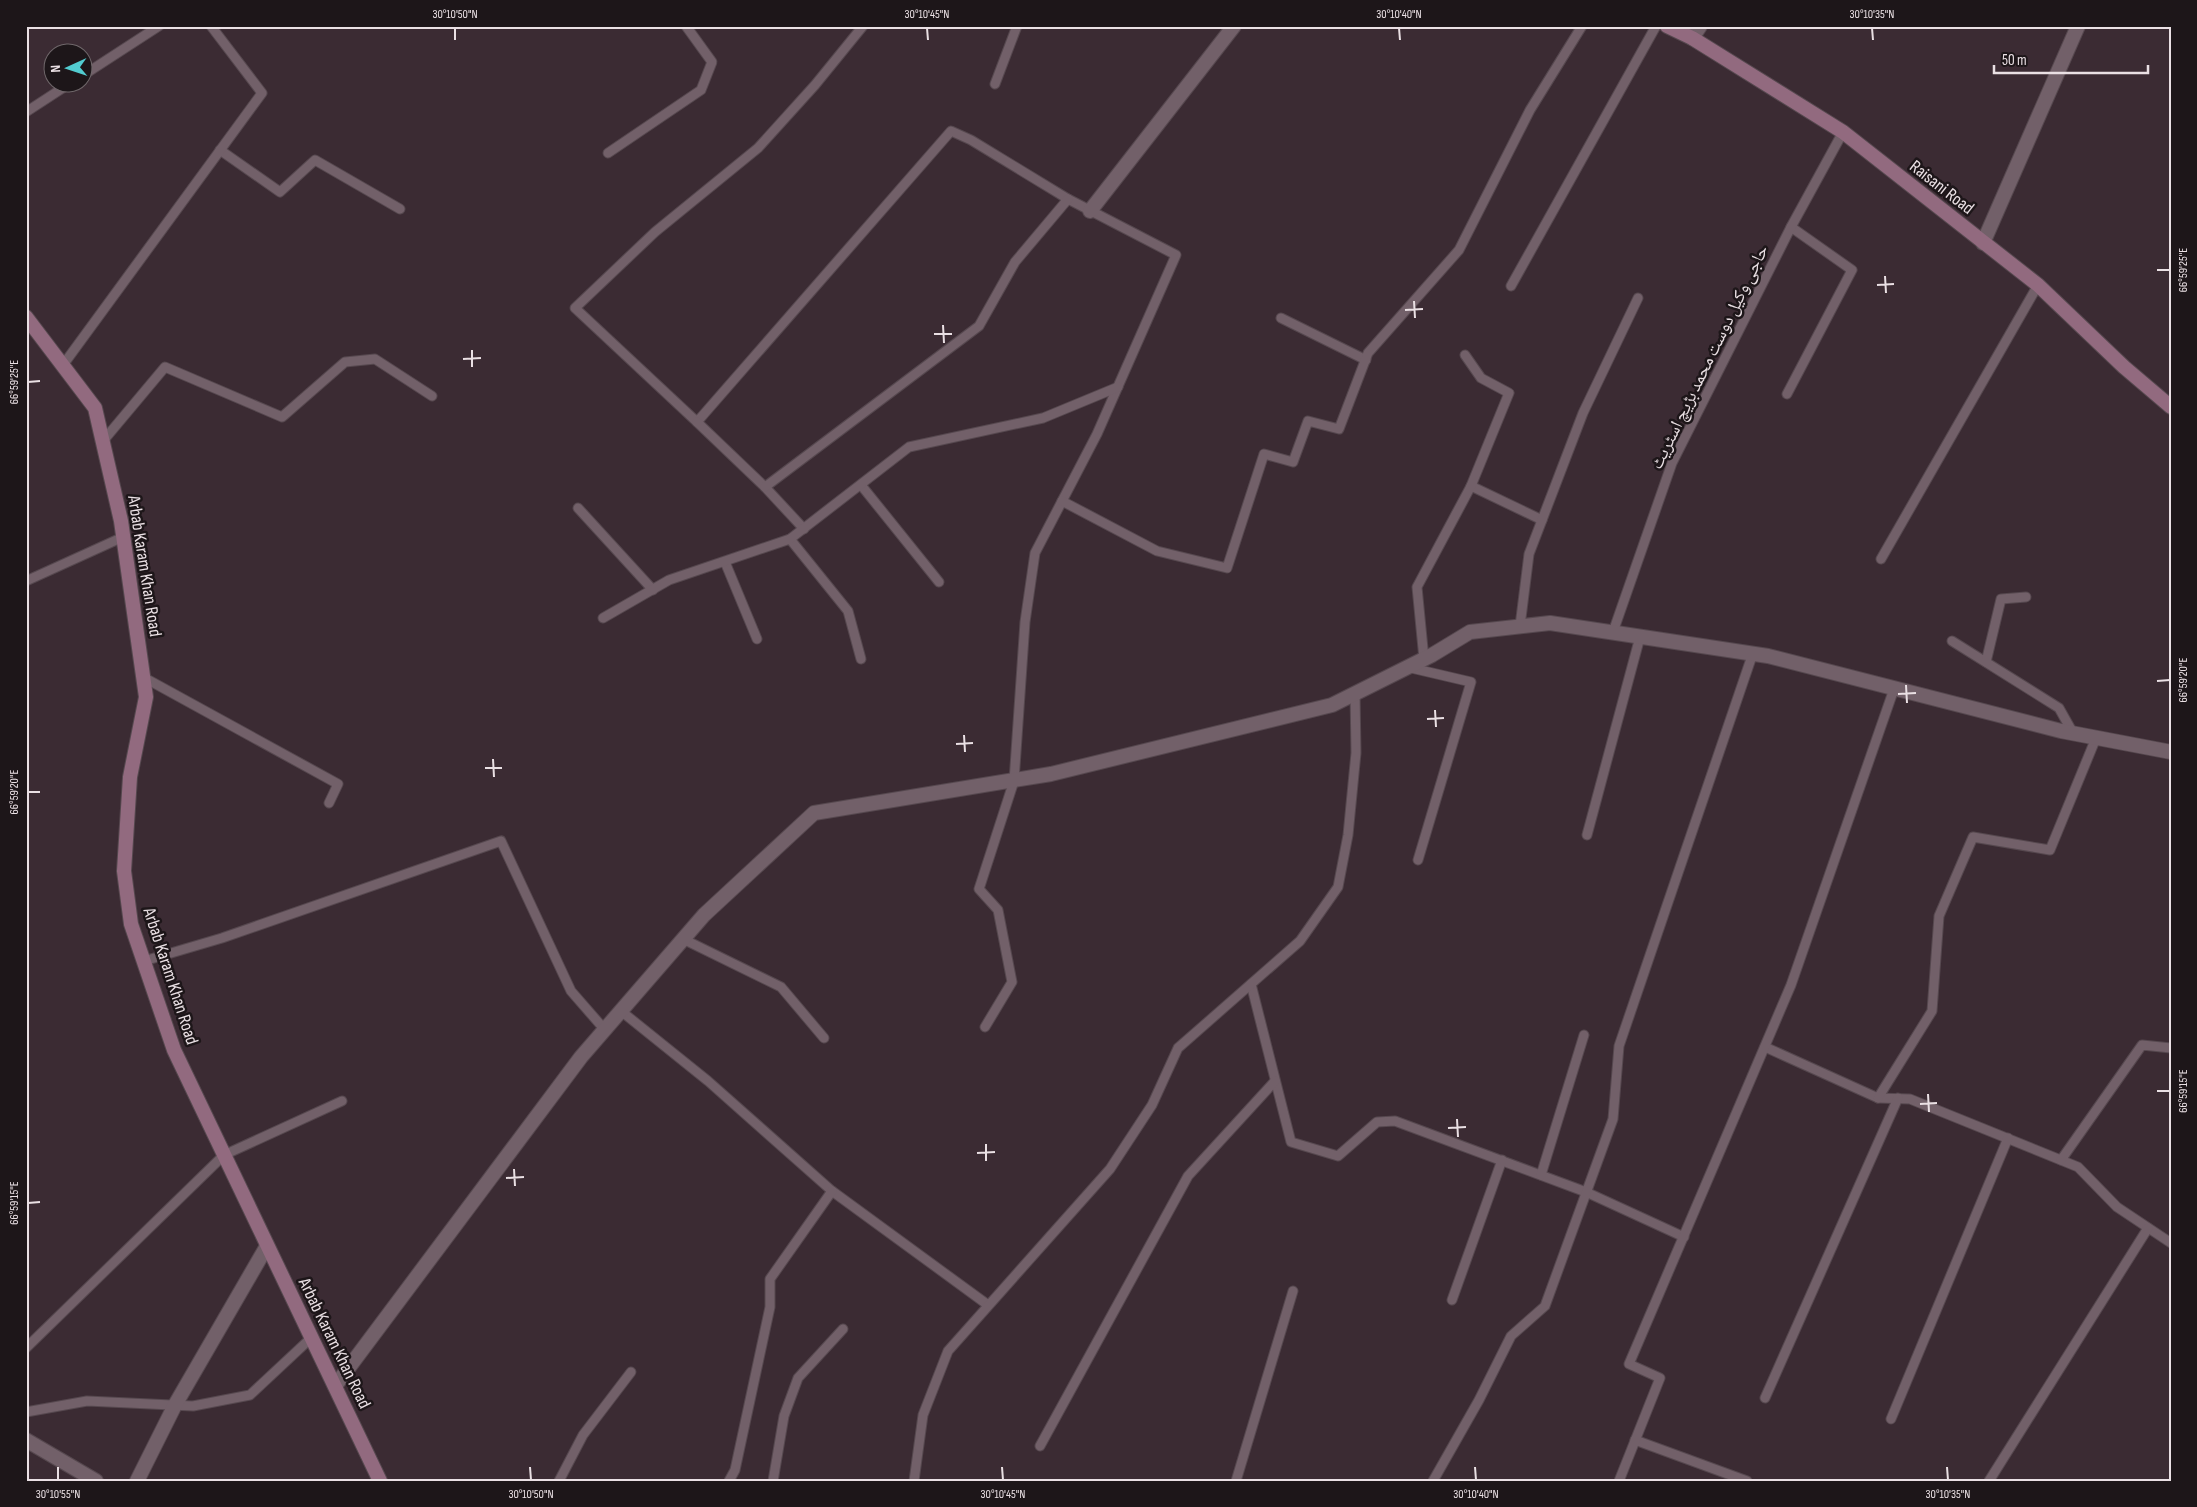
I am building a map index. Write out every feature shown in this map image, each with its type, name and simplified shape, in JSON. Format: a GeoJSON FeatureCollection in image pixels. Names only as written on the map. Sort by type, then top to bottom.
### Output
{"type":"FeatureCollection","features":[{"type":"Feature","properties":{"kind":"main road","name":"Raisani Road"},"geometry":{"type":"LineString","coordinates":[[1667,26],[1696,32],[1843,132],[2038,284],[2124,367],[2171,407]]}},
{"type":"Feature","properties":{"kind":"main road","name":"Arbab Karam Khan Road"},"geometry":{"type":"LineString","coordinates":[[26,317],[95,408],[123,537],[146,697],[130,777],[124,871],[131,924],[174,1050],[380,1481]]}},
{"type":"Feature","properties":{"kind":"street"},"geometry":{"type":"LineString","coordinates":[[1090,211],[1234,26]]}},
{"type":"Feature","properties":{"kind":"street"},"geometry":{"type":"LineString","coordinates":[[1984,243],[2078,26]]}},
{"type":"Feature","properties":{"kind":"street"},"geometry":{"type":"LineString","coordinates":[[334,1386],[581,1057],[704,915],[814,813],[1061,772],[1332,705],[1424,659],[1470,632],[1550,623],[1753,654],[2073,733],[2171,752]]}},
{"type":"Feature","properties":{"kind":"street"},"geometry":{"type":"LineString","coordinates":[[137,1481],[175,1405],[267,1246]]}},
{"type":"Feature","properties":{"kind":"street"},"geometry":{"type":"LineString","coordinates":[[26,1440],[96,1481]]}},
{"type":"Feature","properties":{"kind":"lane"},"geometry":{"type":"LineString","coordinates":[[92,70],[159,26]]}},
{"type":"Feature","properties":{"kind":"lane"},"geometry":{"type":"LineString","coordinates":[[63,365],[262,93],[211,26]]}},
{"type":"Feature","properties":{"kind":"lane"},"geometry":{"type":"LineString","coordinates":[[608,153],[701,90],[712,62],[686,26]]}},
{"type":"Feature","properties":{"kind":"lane"},"geometry":{"type":"LineString","coordinates":[[804,529],[765,487],[575,308],[655,232],[758,148],[815,85],[863,26]]}},
{"type":"Feature","properties":{"kind":"lane"},"geometry":{"type":"LineString","coordinates":[[996,84],[1018,26]]}},
{"type":"Feature","properties":{"kind":"lane"},"geometry":{"type":"LineString","coordinates":[[1062,501],[1157,551],[1227,568],[1264,454],[1293,462],[1308,421],[1340,429],[1368,353],[1459,250],[1530,110],[1582,26]]}},
{"type":"Feature","properties":{"kind":"lane"},"geometry":{"type":"LineString","coordinates":[[1510,286],[1656,26]]}},
{"type":"Feature","properties":{"kind":"lane"},"geometry":{"type":"LineString","coordinates":[[26,112],[57,92]]}},
{"type":"Feature","properties":{"kind":"lane"},"geometry":{"type":"LineString","coordinates":[[697,422],[951,131],[971,140],[1068,199],[1176,255],[1097,434],[1035,553],[1025,622],[1014,780],[979,889],[998,910],[1012,982],[985,1027]]}},
{"type":"Feature","properties":{"kind":"lane","name":"حاجی وکیل دوست محمد بڑیچ اسٹریٹ"},"geometry":{"type":"LineString","coordinates":[[1613,632],[1672,463],[1791,227],[1843,132]]}},
{"type":"Feature","properties":{"kind":"lane"},"geometry":{"type":"LineString","coordinates":[[220,150],[280,192],[315,160],[400,209]]}},
{"type":"Feature","properties":{"kind":"lane"},"geometry":{"type":"LineString","coordinates":[[765,487],[979,326],[1015,262],[1068,199]]}},
{"type":"Feature","properties":{"kind":"lane"},"geometry":{"type":"LineString","coordinates":[[1787,394],[1852,270],[1791,227]]}},
{"type":"Feature","properties":{"kind":"lane"},"geometry":{"type":"LineString","coordinates":[[1881,559],[2038,284]]}},
{"type":"Feature","properties":{"kind":"lane"},"geometry":{"type":"LineString","coordinates":[[1520,626],[1529,554],[1583,413],[1638,298]]}},
{"type":"Feature","properties":{"kind":"lane"},"geometry":{"type":"LineString","coordinates":[[1280,318],[1366,360]]}},
{"type":"Feature","properties":{"kind":"lane"},"geometry":{"type":"LineString","coordinates":[[1424,659],[1417,587],[1471,486],[1509,393],[1481,378],[1465,355]]}},
{"type":"Feature","properties":{"kind":"lane"},"geometry":{"type":"LineString","coordinates":[[103,441],[165,367],[282,417],[346,362],[375,359],[432,396]]}},
{"type":"Feature","properties":{"kind":"lane"},"geometry":{"type":"LineString","coordinates":[[603,618],[670,580],[790,539],[909,447],[1043,418],[1118,387]]}},
{"type":"Feature","properties":{"kind":"lane"},"geometry":{"type":"LineString","coordinates":[[861,484],[939,582]]}},
{"type":"Feature","properties":{"kind":"lane"},"geometry":{"type":"LineString","coordinates":[[1471,486],[1542,520]]}},
{"type":"Feature","properties":{"kind":"lane"},"geometry":{"type":"LineString","coordinates":[[578,508],[653,590]]}},
{"type":"Feature","properties":{"kind":"lane"},"geometry":{"type":"LineString","coordinates":[[26,581],[123,537]]}},
{"type":"Feature","properties":{"kind":"lane"},"geometry":{"type":"LineString","coordinates":[[790,539],[848,611],[861,659]]}},
{"type":"Feature","properties":{"kind":"lane"},"geometry":{"type":"LineString","coordinates":[[725,562],[756,639]]}},
{"type":"Feature","properties":{"kind":"lane"},"geometry":{"type":"LineString","coordinates":[[1986,662],[2001,599],[2026,597]]}},
{"type":"Feature","properties":{"kind":"lane"},"geometry":{"type":"LineString","coordinates":[[1587,835],[1640,637]]}},
{"type":"Feature","properties":{"kind":"lane"},"geometry":{"type":"LineString","coordinates":[[1952,641],[2059,708],[2073,733]]}},
{"type":"Feature","properties":{"kind":"lane"},"geometry":{"type":"LineString","coordinates":[[1434,1481],[1479,1400],[1511,1336],[1545,1306],[1613,1119],[1619,1046],[1753,654]]}},
{"type":"Feature","properties":{"kind":"lane"},"geometry":{"type":"LineString","coordinates":[[1407,667],[1471,682],[1418,860]]}},
{"type":"Feature","properties":{"kind":"lane"},"geometry":{"type":"LineString","coordinates":[[143,677],[338,784],[329,803]]}},
{"type":"Feature","properties":{"kind":"lane"},"geometry":{"type":"LineString","coordinates":[[1619,1481],[1660,1378],[1629,1364],[1791,985],[1894,689]]}},
{"type":"Feature","properties":{"kind":"lane"},"geometry":{"type":"LineString","coordinates":[[914,1481],[923,1415],[948,1350],[1110,1170],[1152,1105],[1178,1048],[1300,941],[1338,887],[1348,835],[1356,753],[1355,693]]}},
{"type":"Feature","properties":{"kind":"lane"},"geometry":{"type":"LineString","coordinates":[[1878,1098],[1932,1012],[1939,916],[1973,837],[2050,850],[2096,738]]}},
{"type":"Feature","properties":{"kind":"lane"},"geometry":{"type":"LineString","coordinates":[[144,961],[222,938],[502,840],[571,991],[605,1030]]}},
{"type":"Feature","properties":{"kind":"lane"},"geometry":{"type":"LineString","coordinates":[[683,940],[781,987],[824,1038]]}},
{"type":"Feature","properties":{"kind":"lane"},"geometry":{"type":"LineString","coordinates":[[1250,984],[1292,1142],[1338,1156],[1377,1122],[1395,1121],[1586,1192],[1684,1238]]}},
{"type":"Feature","properties":{"kind":"lane"},"geometry":{"type":"LineString","coordinates":[[621,1011],[708,1081],[832,1191],[988,1305]]}},
{"type":"Feature","properties":{"kind":"lane"},"geometry":{"type":"LineString","coordinates":[[1541,1175],[1584,1035]]}},
{"type":"Feature","properties":{"kind":"lane"},"geometry":{"type":"LineString","coordinates":[[2061,1160],[2142,1045],[2171,1048]]}},
{"type":"Feature","properties":{"kind":"lane"},"geometry":{"type":"LineString","coordinates":[[1765,1047],[1878,1098],[1910,1099],[2078,1167],[2117,1207],[2171,1242]]}},
{"type":"Feature","properties":{"kind":"lane"},"geometry":{"type":"LineString","coordinates":[[1040,1446],[1188,1176],[1275,1081]]}},
{"type":"Feature","properties":{"kind":"lane"},"geometry":{"type":"LineString","coordinates":[[1765,1398],[1898,1098]]}},
{"type":"Feature","properties":{"kind":"lane"},"geometry":{"type":"LineString","coordinates":[[26,1348],[224,1155],[342,1101]]}},
{"type":"Feature","properties":{"kind":"lane"},"geometry":{"type":"LineString","coordinates":[[1891,1419],[2008,1138]]}},
{"type":"Feature","properties":{"kind":"lane"},"geometry":{"type":"LineString","coordinates":[[1452,1300],[1502,1160]]}},
{"type":"Feature","properties":{"kind":"lane"},"geometry":{"type":"LineString","coordinates":[[729,1481],[735,1470],[770,1307],[770,1279],[832,1191]]}},
{"type":"Feature","properties":{"kind":"lane"},"geometry":{"type":"LineString","coordinates":[[1989,1481],[2148,1228]]}},
{"type":"Feature","properties":{"kind":"lane"},"geometry":{"type":"LineString","coordinates":[[1236,1481],[1293,1291]]}},
{"type":"Feature","properties":{"kind":"lane"},"geometry":{"type":"LineString","coordinates":[[773,1481],[784,1416],[798,1378],[843,1328]]}},
{"type":"Feature","properties":{"kind":"lane"},"geometry":{"type":"LineString","coordinates":[[26,1412],[87,1401],[193,1406],[250,1394],[311,1338]]}},
{"type":"Feature","properties":{"kind":"lane"},"geometry":{"type":"LineString","coordinates":[[559,1481],[583,1435],[631,1372]]}},
{"type":"Feature","properties":{"kind":"lane"},"geometry":{"type":"LineString","coordinates":[[1635,1440],[1747,1481]]}}]}
